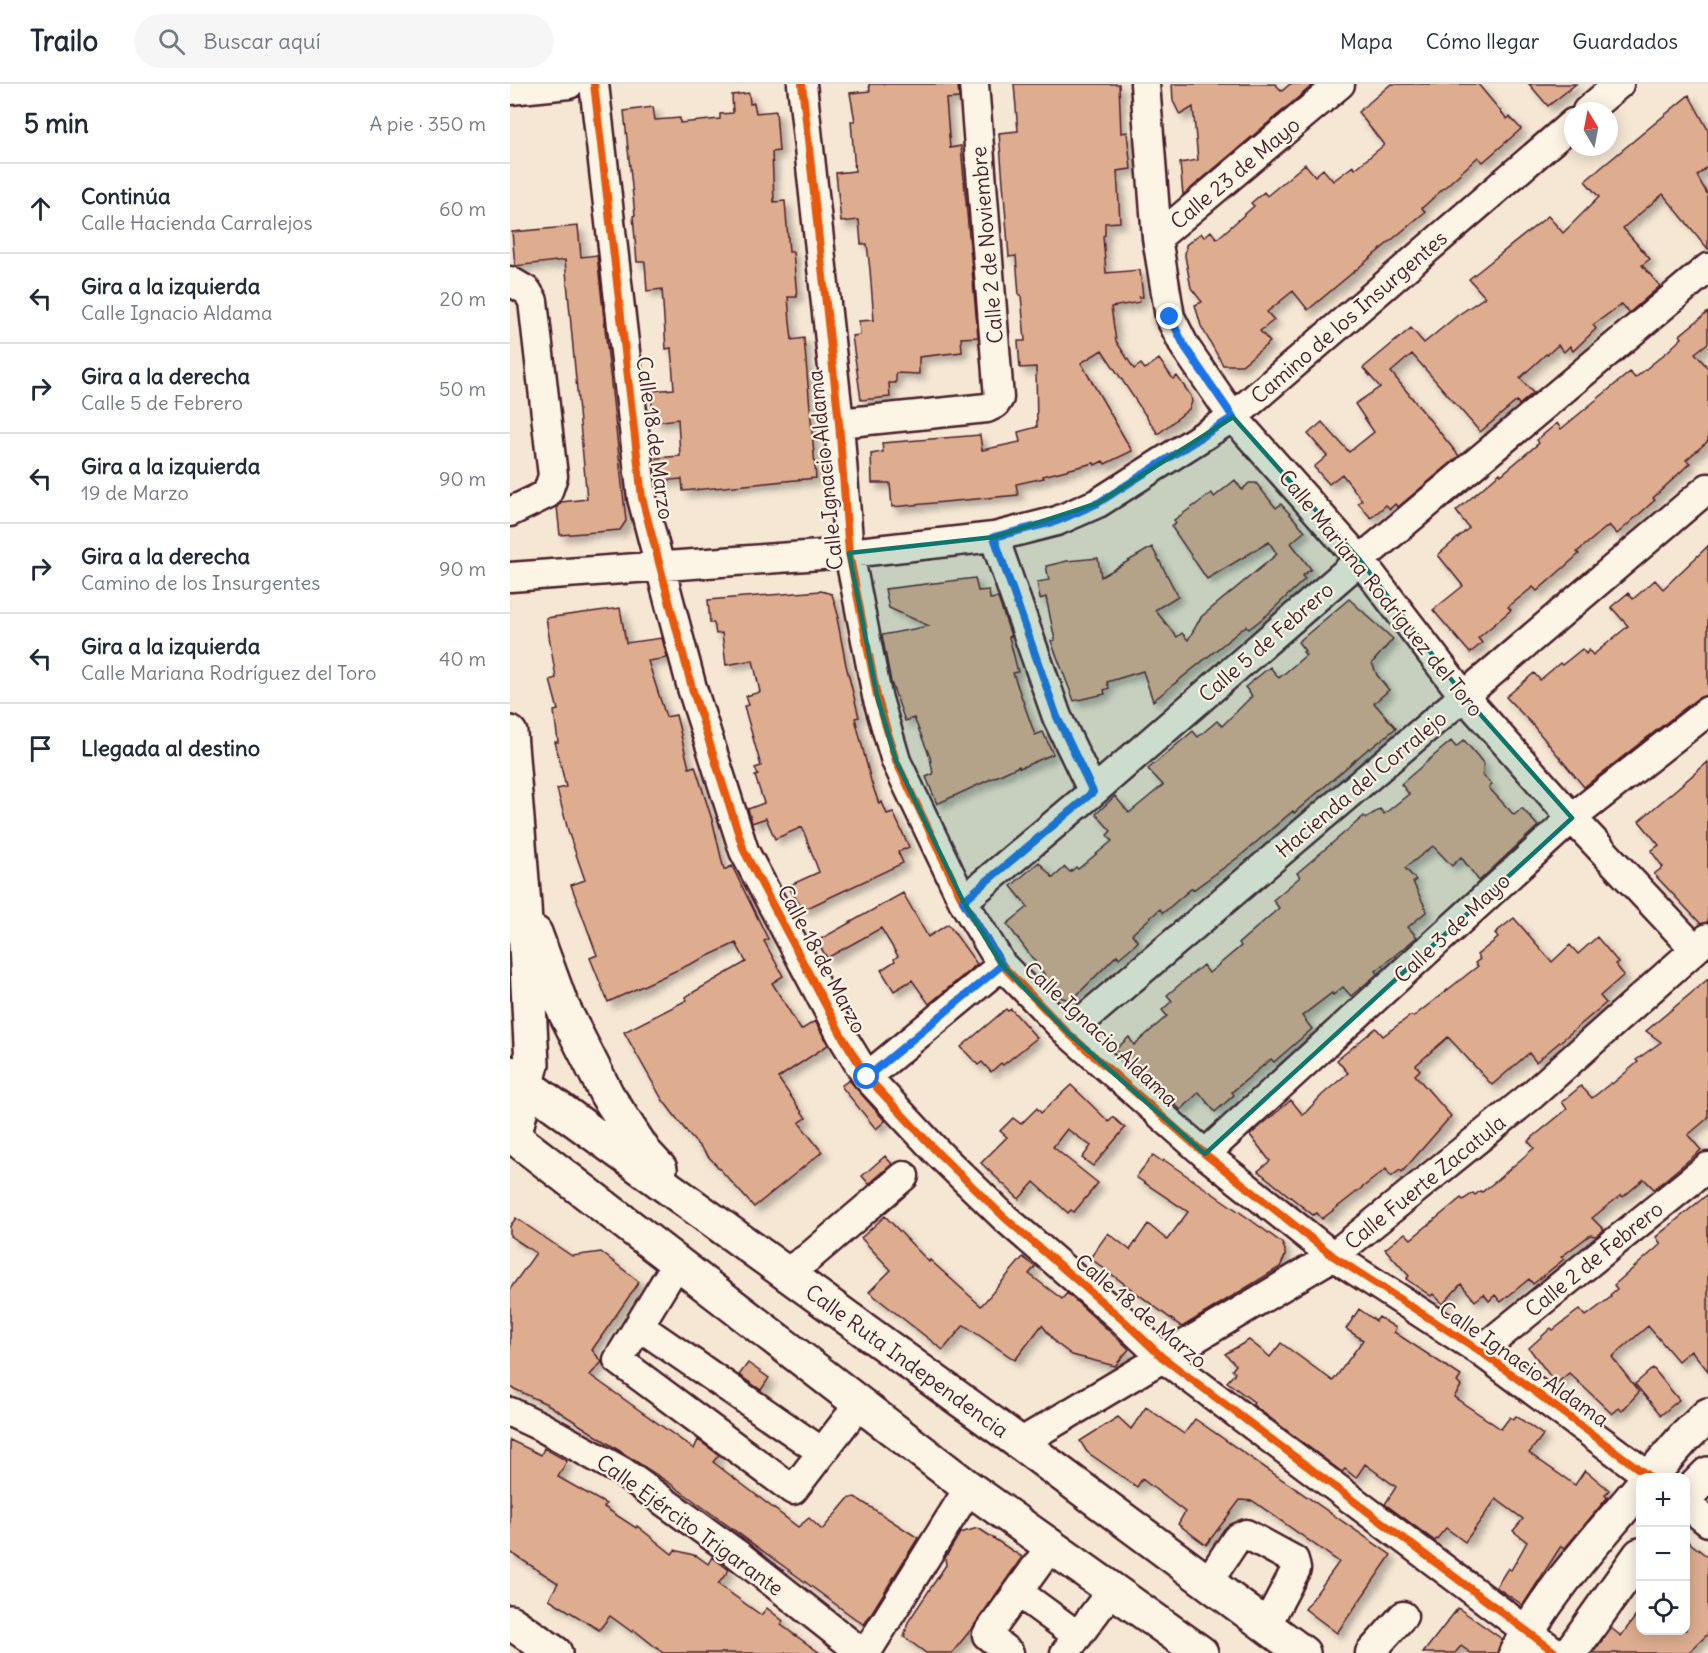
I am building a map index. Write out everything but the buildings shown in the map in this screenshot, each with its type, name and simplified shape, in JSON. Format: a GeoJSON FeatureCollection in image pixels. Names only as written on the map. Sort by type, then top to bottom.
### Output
{"type":"FeatureCollection","features":[{"type":"Feature","properties":{"kind":"main road"},"geometry":{"type":"LineString","coordinates":[[510,733],[524,905],[532,1064],[519,1079],[512,1136],[969,1488],[1112,1590],[1192,1651]]}},
{"type":"Feature","properties":{"kind":"main road"},"geometry":{"type":"LineString","coordinates":[[524,905],[561,1004],[607,1095],[645,1153],[698,1210]]}},
{"type":"Feature","properties":{"kind":"main road","name":"Calle Ruta Independencia"},"geometry":{"type":"LineString","coordinates":[[519,1079],[1020,1443],[1302,1653]]}},
{"type":"Feature","properties":{"kind":"main road"},"geometry":{"type":"LineString","coordinates":[[1654,1473],[1683,1439],[1708,1415]]}},
{"type":"Feature","properties":{"kind":"main road"},"geometry":{"type":"LineString","coordinates":[[1690,1492],[1708,1474]]}},
{"type":"Feature","properties":{"kind":"main road"},"geometry":{"type":"LineString","coordinates":[[1521,1642],[1561,1584],[1636,1494]]}},
{"type":"Feature","properties":{"kind":"main road"},"geometry":{"type":"LineString","coordinates":[[1570,1653],[1636,1562]]}},
{"type":"Feature","properties":{"kind":"main road"},"geometry":{"type":"LineString","coordinates":[[510,1622],[555,1653]]}},
{"type":"Feature","properties":{"kind":"street"},"geometry":{"type":"LineString","coordinates":[[510,90],[569,84]]}},
{"type":"Feature","properties":{"kind":"street","name":"Calle 18 de Marzo"},"geometry":{"type":"LineString","coordinates":[[594,84],[642,498],[692,688],[744,851],[842,1036],[867,1077],[939,1154],[1005,1218],[1162,1357],[1521,1642],[1556,1653]]}},
{"type":"Feature","properties":{"kind":"street","name":"Calle Ignacio Aldama"},"geometry":{"type":"LineString","coordinates":[[802,84],[839,423],[849,553],[878,696],[896,761],[963,901],[1002,965],[1068,1033],[1205,1154],[1333,1256],[1480,1351],[1639,1473]]}},
{"type":"Feature","properties":{"kind":"street","name":"Calle 2 de Noviembre"},"geometry":{"type":"LineString","coordinates":[[839,423],[987,408],[995,404],[999,398],[974,84]]}},
{"type":"Feature","properties":{"kind":"street","name":"Calle Mariana Rodríguez del Toro"},"geometry":{"type":"LineString","coordinates":[[1145,84],[1157,238],[1170,317],[1185,347],[1233,417],[1359,560],[1464,696],[1572,818],[1701,943]]}},
{"type":"Feature","properties":{"kind":"street","name":"Calle 23 de Mayo"},"geometry":{"type":"LineString","coordinates":[[1157,238],[1340,84]]}},
{"type":"Feature","properties":{"kind":"street"},"geometry":{"type":"LineString","coordinates":[[1598,102],[1619,84]]}},
{"type":"Feature","properties":{"kind":"street","name":"Camino de los Insurgentes"},"geometry":{"type":"LineString","coordinates":[[510,577],[849,553],[994,537],[1057,521],[1098,503],[1233,417],[1564,131]]}},
{"type":"Feature","properties":{"kind":"street","name":"Calle 5 de Febrero"},"geometry":{"type":"LineString","coordinates":[[963,901],[1093,792],[1359,560],[1708,268]]}},
{"type":"Feature","properties":{"kind":"street"},"geometry":{"type":"LineString","coordinates":[[510,281],[527,291],[533,301],[553,476],[547,494],[510,512]]}},
{"type":"Feature","properties":{"kind":"street","name":"Hacienda del Corralejo"},"geometry":{"type":"LineString","coordinates":[[1068,1033],[1708,488]]}},
{"type":"Feature","properties":{"kind":"street"},"geometry":{"type":"LineString","coordinates":[[994,537],[1057,717],[1093,792]]}},
{"type":"Feature","properties":{"kind":"street","name":"Calle 3 de Mayo"},"geometry":{"type":"LineString","coordinates":[[1205,1154],[1572,818],[1708,711]]}},
{"type":"Feature","properties":{"kind":"street","name":"Calle Fuerte Zacatula"},"geometry":{"type":"LineString","coordinates":[[1020,1443],[1333,1256],[1532,1095],[1701,943]]}},
{"type":"Feature","properties":{"kind":"street"},"geometry":{"type":"LineString","coordinates":[[867,1077],[1002,965]]}},
{"type":"Feature","properties":{"kind":"street","name":"Calle 2 de Febrero"},"geometry":{"type":"LineString","coordinates":[[1480,1351],[1708,1167]]}},
{"type":"Feature","properties":{"kind":"street"},"geometry":{"type":"LineString","coordinates":[[785,1273],[808,1258],[904,1176]]}},
{"type":"Feature","properties":{"kind":"street"},"geometry":{"type":"LineString","coordinates":[[677,1263],[618,1360],[793,1490],[860,1403]]}},
{"type":"Feature","properties":{"kind":"street"},"geometry":{"type":"LineString","coordinates":[[639,1326],[822,1452]]}},
{"type":"Feature","properties":{"kind":"street","name":"Calle Ejército Trigarante"},"geometry":{"type":"LineString","coordinates":[[510,1412],[623,1472],[736,1554],[864,1653]]}},
{"type":"Feature","properties":{"kind":"street"},"geometry":{"type":"LineString","coordinates":[[864,1653],[969,1488]]}},
{"type":"Feature","properties":{"kind":"street"},"geometry":{"type":"LineString","coordinates":[[1690,1507],[1708,1522]]}},
{"type":"Feature","properties":{"kind":"street"},"geometry":{"type":"LineString","coordinates":[[1208,1582],[1237,1538],[1246,1534],[1293,1560],[1296,1569],[1266,1626]]}},
{"type":"Feature","properties":{"kind":"street"},"geometry":{"type":"LineString","coordinates":[[1009,1653],[987,1635],[1051,1546]]}},
{"type":"Feature","properties":{"kind":"street"},"geometry":{"type":"LineString","coordinates":[[1018,1592],[1071,1644],[1112,1590]]}},
{"type":"Feature","properties":{"kind":"street"},"geometry":{"type":"LineString","coordinates":[[1370,1653],[1402,1616]]}},
{"type":"Feature","properties":{"kind":"highlighted area"},"geometry":{"type":"Polygon","coordinates":[[[1233,417],[1360,560],[1464,696],[1572,818],[1205,1154],[1068,1033],[1002,965],[963,901],[896,761],[877,696],[849,553],[994,537],[1098,503],[1233,417]]]}},
{"type":"Feature","properties":{"kind":"cycle path"},"geometry":{"type":"LineString","coordinates":[[594,84],[642,498],[692,688],[744,851],[842,1036],[867,1077],[939,1154],[1005,1218],[1162,1357],[1556,1653]]}},
{"type":"Feature","properties":{"kind":"cycle path"},"geometry":{"type":"LineString","coordinates":[[802,84],[839,423],[849,553],[877,696],[896,761],[963,901],[1002,965],[1068,1033],[1205,1154],[1333,1256],[1480,1351],[1644,1473]]}},
{"type":"Feature","properties":{"kind":"route"},"geometry":{"type":"LineString","coordinates":[[867,1077],[1002,965],[963,901],[1093,792],[1057,717],[994,537],[1057,521],[1098,503],[1233,417],[1185,347],[1170,317]]}}]}
